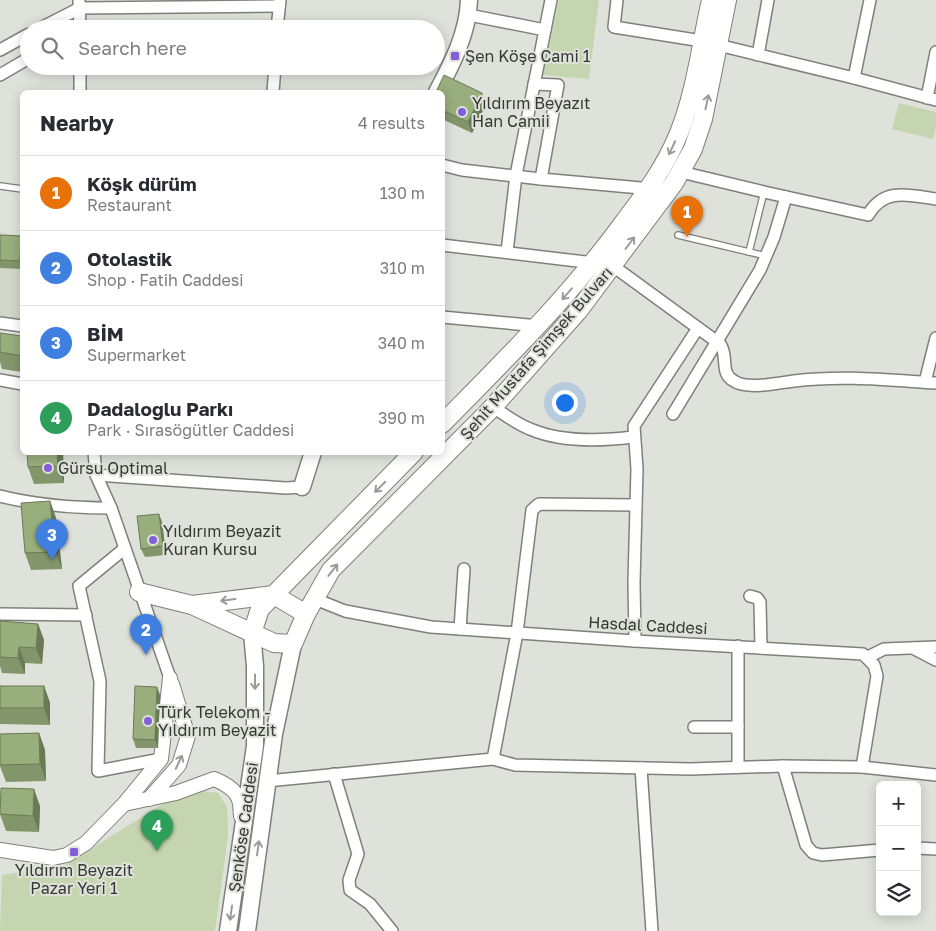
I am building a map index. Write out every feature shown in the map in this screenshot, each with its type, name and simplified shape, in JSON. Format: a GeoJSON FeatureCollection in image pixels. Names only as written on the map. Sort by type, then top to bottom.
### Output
{"type":"FeatureCollection","features":[{"type":"Feature","properties":{"kind":"main road","name":"Şehit Mustafa Şimşek Bulvarı"},"geometry":{"type":"LineString","coordinates":[[446,416],[539,326],[658,192],[681,172],[703,119],[710,43],[711,0]]}},
{"type":"Feature","properties":{"kind":"main road","name":"Şehit Mustafa Şimşek Bulvarı"},"geometry":{"type":"LineString","coordinates":[[293,644],[306,614],[331,570],[493,407],[579,310],[613,266],[658,192],[671,151],[727,0]]}},
{"type":"Feature","properties":{"kind":"main road"},"geometry":{"type":"LineString","coordinates":[[438,90],[455,56],[469,8]]}},
{"type":"Feature","properties":{"kind":"main road"},"geometry":{"type":"LineString","coordinates":[[302,487],[312,455]]}},
{"type":"Feature","properties":{"kind":"main road"},"geometry":{"type":"LineString","coordinates":[[252,633],[260,609],[411,455]]}},
{"type":"Feature","properties":{"kind":"main road"},"geometry":{"type":"LineString","coordinates":[[139,592],[192,605],[274,643],[293,644]]}},
{"type":"Feature","properties":{"kind":"main road"},"geometry":{"type":"LineString","coordinates":[[192,605],[274,595],[306,614]]}},
{"type":"Feature","properties":{"kind":"main road","name":"Şenköse Caddesi"},"geometry":{"type":"LineString","coordinates":[[228,931],[255,746],[255,666],[252,633]]}},
{"type":"Feature","properties":{"kind":"main road","name":"Şenköse Caddesi"},"geometry":{"type":"LineString","coordinates":[[247,931],[274,734],[293,644]]}},
{"type":"Feature","properties":{"kind":"street"},"geometry":{"type":"LineString","coordinates":[[507,252],[516,175],[551,0]]}},
{"type":"Feature","properties":{"kind":"street"},"geometry":{"type":"LineString","coordinates":[[617,0],[614,27],[710,43],[931,99],[936,52]]}},
{"type":"Feature","properties":{"kind":"street"},"geometry":{"type":"LineString","coordinates":[[758,55],[768,0]]}},
{"type":"Feature","properties":{"kind":"street"},"geometry":{"type":"LineString","coordinates":[[854,78],[870,0]]}},
{"type":"Feature","properties":{"kind":"street"},"geometry":{"type":"LineString","coordinates":[[54,20],[80,4],[279,3],[278,20]]}},
{"type":"Feature","properties":{"kind":"street"},"geometry":{"type":"LineString","coordinates":[[80,4],[80,20]]}},
{"type":"Feature","properties":{"kind":"street"},"geometry":{"type":"LineString","coordinates":[[469,8],[545,30]]}},
{"type":"Feature","properties":{"kind":"street"},"geometry":{"type":"LineString","coordinates":[[0,50],[20,39]]}},
{"type":"Feature","properties":{"kind":"street"},"geometry":{"type":"LineString","coordinates":[[0,74],[20,63]]}},
{"type":"Feature","properties":{"kind":"street"},"geometry":{"type":"LineString","coordinates":[[80,75],[80,90]]}},
{"type":"Feature","properties":{"kind":"street"},"geometry":{"type":"LineString","coordinates":[[272,90],[273,75]]}},
{"type":"Feature","properties":{"kind":"street"},"geometry":{"type":"LineString","coordinates":[[534,84],[558,85],[541,179]]}},
{"type":"Feature","properties":{"kind":"street"},"geometry":{"type":"LineString","coordinates":[[445,167],[658,192]]}},
{"type":"Feature","properties":{"kind":"street"},"geometry":{"type":"LineString","coordinates":[[681,172],[868,215],[875,205],[891,196],[904,194],[936,198]]}},
{"type":"Feature","properties":{"kind":"street"},"geometry":{"type":"LineString","coordinates":[[673,414],[766,256],[786,197]]}},
{"type":"Feature","properties":{"kind":"street"},"geometry":{"type":"LineString","coordinates":[[445,245],[594,263]]}},
{"type":"Feature","properties":{"kind":"street"},"geometry":{"type":"LineString","coordinates":[[613,266],[717,342],[724,350],[725,372],[732,380],[740,384],[771,384],[849,378],[930,382],[936,338]]}},
{"type":"Feature","properties":{"kind":"street"},"geometry":{"type":"LineString","coordinates":[[445,316],[539,326]]}},
{"type":"Feature","properties":{"kind":"street"},"geometry":{"type":"LineString","coordinates":[[0,323],[20,326]]}},
{"type":"Feature","properties":{"kind":"street"},"geometry":{"type":"LineString","coordinates":[[635,641],[637,469],[633,437],[634,426],[698,328]]}},
{"type":"Feature","properties":{"kind":"street"},"geometry":{"type":"LineString","coordinates":[[0,380],[20,384]]}},
{"type":"Feature","properties":{"kind":"street"},"geometry":{"type":"LineString","coordinates":[[493,407],[522,425],[547,435],[603,440],[633,437]]}},
{"type":"Feature","properties":{"kind":"street"},"geometry":{"type":"LineString","coordinates":[[94,455],[96,475],[111,508],[170,678],[188,736],[179,765],[149,799]]}},
{"type":"Feature","properties":{"kind":"street"},"geometry":{"type":"LineString","coordinates":[[96,475],[286,488],[302,487]]}},
{"type":"Feature","properties":{"kind":"street"},"geometry":{"type":"LineString","coordinates":[[0,496],[55,506],[111,508]]}},
{"type":"Feature","properties":{"kind":"street"},"geometry":{"type":"LineString","coordinates":[[493,759],[517,632],[530,514],[534,507],[540,504],[636,505]]}},
{"type":"Feature","properties":{"kind":"street"},"geometry":{"type":"LineString","coordinates":[[124,549],[79,586],[100,681],[98,770],[161,759]]}},
{"type":"Feature","properties":{"kind":"street"},"geometry":{"type":"LineString","coordinates":[[460,629],[464,569]]}},
{"type":"Feature","properties":{"kind":"street"},"geometry":{"type":"LineString","coordinates":[[750,596],[757,598],[760,602],[761,648]]}},
{"type":"Feature","properties":{"kind":"street","name":"Hasdal Caddesi"},"geometry":{"type":"LineString","coordinates":[[315,599],[345,611],[431,627],[863,654],[868,657]]}},
{"type":"Feature","properties":{"kind":"street"},"geometry":{"type":"LineString","coordinates":[[0,614],[86,615]]}},
{"type":"Feature","properties":{"kind":"street"},"geometry":{"type":"LineString","coordinates":[[738,646],[738,767]]}},
{"type":"Feature","properties":{"kind":"street"},"geometry":{"type":"LineString","coordinates":[[911,647],[936,660]]}},
{"type":"Feature","properties":{"kind":"street"},"geometry":{"type":"LineString","coordinates":[[862,767],[877,676],[874,665],[868,657],[884,649],[936,647]]}},
{"type":"Feature","properties":{"kind":"street"},"geometry":{"type":"LineString","coordinates":[[0,850],[47,858],[67,855],[86,843],[124,804],[161,759],[170,678]]}},
{"type":"Feature","properties":{"kind":"street"},"geometry":{"type":"LineString","coordinates":[[694,727],[738,727]]}},
{"type":"Feature","properties":{"kind":"street"},"geometry":{"type":"LineString","coordinates":[[267,781],[493,759],[515,765],[641,768],[862,767],[936,775]]}},
{"type":"Feature","properties":{"kind":"street"},"geometry":{"type":"LineString","coordinates":[[783,766],[806,845],[810,851],[822,855],[876,850]]}},
{"type":"Feature","properties":{"kind":"street"},"geometry":{"type":"LineString","coordinates":[[641,768],[652,931]]}},
{"type":"Feature","properties":{"kind":"street"},"geometry":{"type":"LineString","coordinates":[[334,774],[358,854],[349,880],[350,890],[370,904],[392,931]]}},
{"type":"Feature","properties":{"kind":"street"},"geometry":{"type":"LineString","coordinates":[[124,804],[176,793],[214,779],[226,785],[239,800],[242,834]]}},
{"type":"Feature","properties":{"kind":"street"},"geometry":{"type":"LineString","coordinates":[[921,848],[936,849]]}},
{"type":"Feature","properties":{"kind":"lane"},"geometry":{"type":"LineString","coordinates":[[0,186],[20,189]]}},
{"type":"Feature","properties":{"kind":"lane"},"geometry":{"type":"LineString","coordinates":[[749,252],[764,192]]}},
{"type":"Feature","properties":{"kind":"lane"},"geometry":{"type":"LineString","coordinates":[[678,235],[766,256]]}},
{"type":"Feature","properties":{"kind":"shaded area"},"geometry":{"type":"Polygon","coordinates":[[[0,232],[20,236],[20,324],[0,320],[0,232]]]}},
{"type":"Feature","properties":{"kind":"green space"},"geometry":{"type":"Polygon","coordinates":[[[559,0],[599,0],[589,79],[543,75],[559,0]]]}},
{"type":"Feature","properties":{"kind":"green space"},"geometry":{"type":"Polygon","coordinates":[[[899,103],[936,112],[936,127],[933,139],[892,129],[899,103]]]}},
{"type":"Feature","properties":{"kind":"green space"},"geometry":{"type":"Polygon","coordinates":[[[201,791],[218,793],[227,807],[228,836],[215,931],[0,931],[2,875],[66,865],[170,799],[201,791]]]}},
{"type":"Feature","properties":{"kind":"building"},"geometry":{"type":"Polygon","coordinates":[[[444,75],[482,93],[468,122],[445,111],[445,90],[437,90],[444,75]]]}},
{"type":"Feature","properties":{"kind":"building"},"geometry":{"type":"Polygon","coordinates":[[[0,235],[20,236],[20,261],[0,260],[0,235]]]}},
{"type":"Feature","properties":{"kind":"building"},"geometry":{"type":"Polygon","coordinates":[[[0,333],[20,336],[20,356],[0,352],[0,333]]]}},
{"type":"Feature","properties":{"kind":"building"},"geometry":{"type":"Polygon","coordinates":[[[27,455],[57,455],[58,466],[28,467],[27,455]]]}},
{"type":"Feature","properties":{"kind":"building"},"geometry":{"type":"Polygon","coordinates":[[[50,501],[55,552],[25,553],[21,503],[50,501]]]}},
{"type":"Feature","properties":{"kind":"building","name":"Yıldırım Beyazit Kuran Kursu"},"geometry":{"type":"Polygon","coordinates":[[[159,514],[163,546],[141,549],[137,516],[159,514]]]}},
{"type":"Feature","properties":{"kind":"building"},"geometry":{"type":"Polygon","coordinates":[[[0,621],[38,624],[36,648],[19,647],[18,658],[0,657],[0,621]]]}},
{"type":"Feature","properties":{"kind":"building"},"geometry":{"type":"Polygon","coordinates":[[[0,686],[44,686],[44,708],[0,708],[0,686]]]}},
{"type":"Feature","properties":{"kind":"building","name":"Türk Telekom - Yıldırım Beyazit"},"geometry":{"type":"Polygon","coordinates":[[[135,686],[157,687],[155,740],[133,739],[135,686]]]}},
{"type":"Feature","properties":{"kind":"building"},"geometry":{"type":"Polygon","coordinates":[[[39,733],[40,764],[0,765],[0,734],[39,733]]]}},
{"type":"Feature","properties":{"kind":"building"},"geometry":{"type":"Polygon","coordinates":[[[1,788],[34,789],[33,816],[0,814],[1,788]]]}},
{"type":"Feature","properties":{"kind":"place","name":"Şen Köşe Cami 1"},"geometry":{"type":"Point","coordinates":[455,56]}},
{"type":"Feature","properties":{"kind":"place","name":"Yıldırım Beyazıt Han Camii"},"geometry":{"type":"Point","coordinates":[462,112]}},
{"type":"Feature","properties":{"kind":"place","name":"Köşk dürüm"},"geometry":{"type":"Point","coordinates":[687,237]}},
{"type":"Feature","properties":{"kind":"place","name":"Gürsu Optimal"},"geometry":{"type":"Point","coordinates":[48,468]}},
{"type":"Feature","properties":{"kind":"place","name":"Yıldırım Beyazit Kuran Kursu"},"geometry":{"type":"Point","coordinates":[153,540]}},
{"type":"Feature","properties":{"kind":"place","name":"BİM"},"geometry":{"type":"Point","coordinates":[52,560]}},
{"type":"Feature","properties":{"kind":"place","name":"Otolastik"},"geometry":{"type":"Point","coordinates":[146,655]}},
{"type":"Feature","properties":{"kind":"place","name":"Türk Telekom - Yıldırım Beyazit"},"geometry":{"type":"Point","coordinates":[148,721]}},
{"type":"Feature","properties":{"kind":"place","name":"Dadaloğlu Parkı"},"geometry":{"type":"Point","coordinates":[157,851]}},
{"type":"Feature","properties":{"kind":"place","name":"Yıldırım Beyazit Pazar Yeri 1"},"geometry":{"type":"Point","coordinates":[74,852]}}]}
